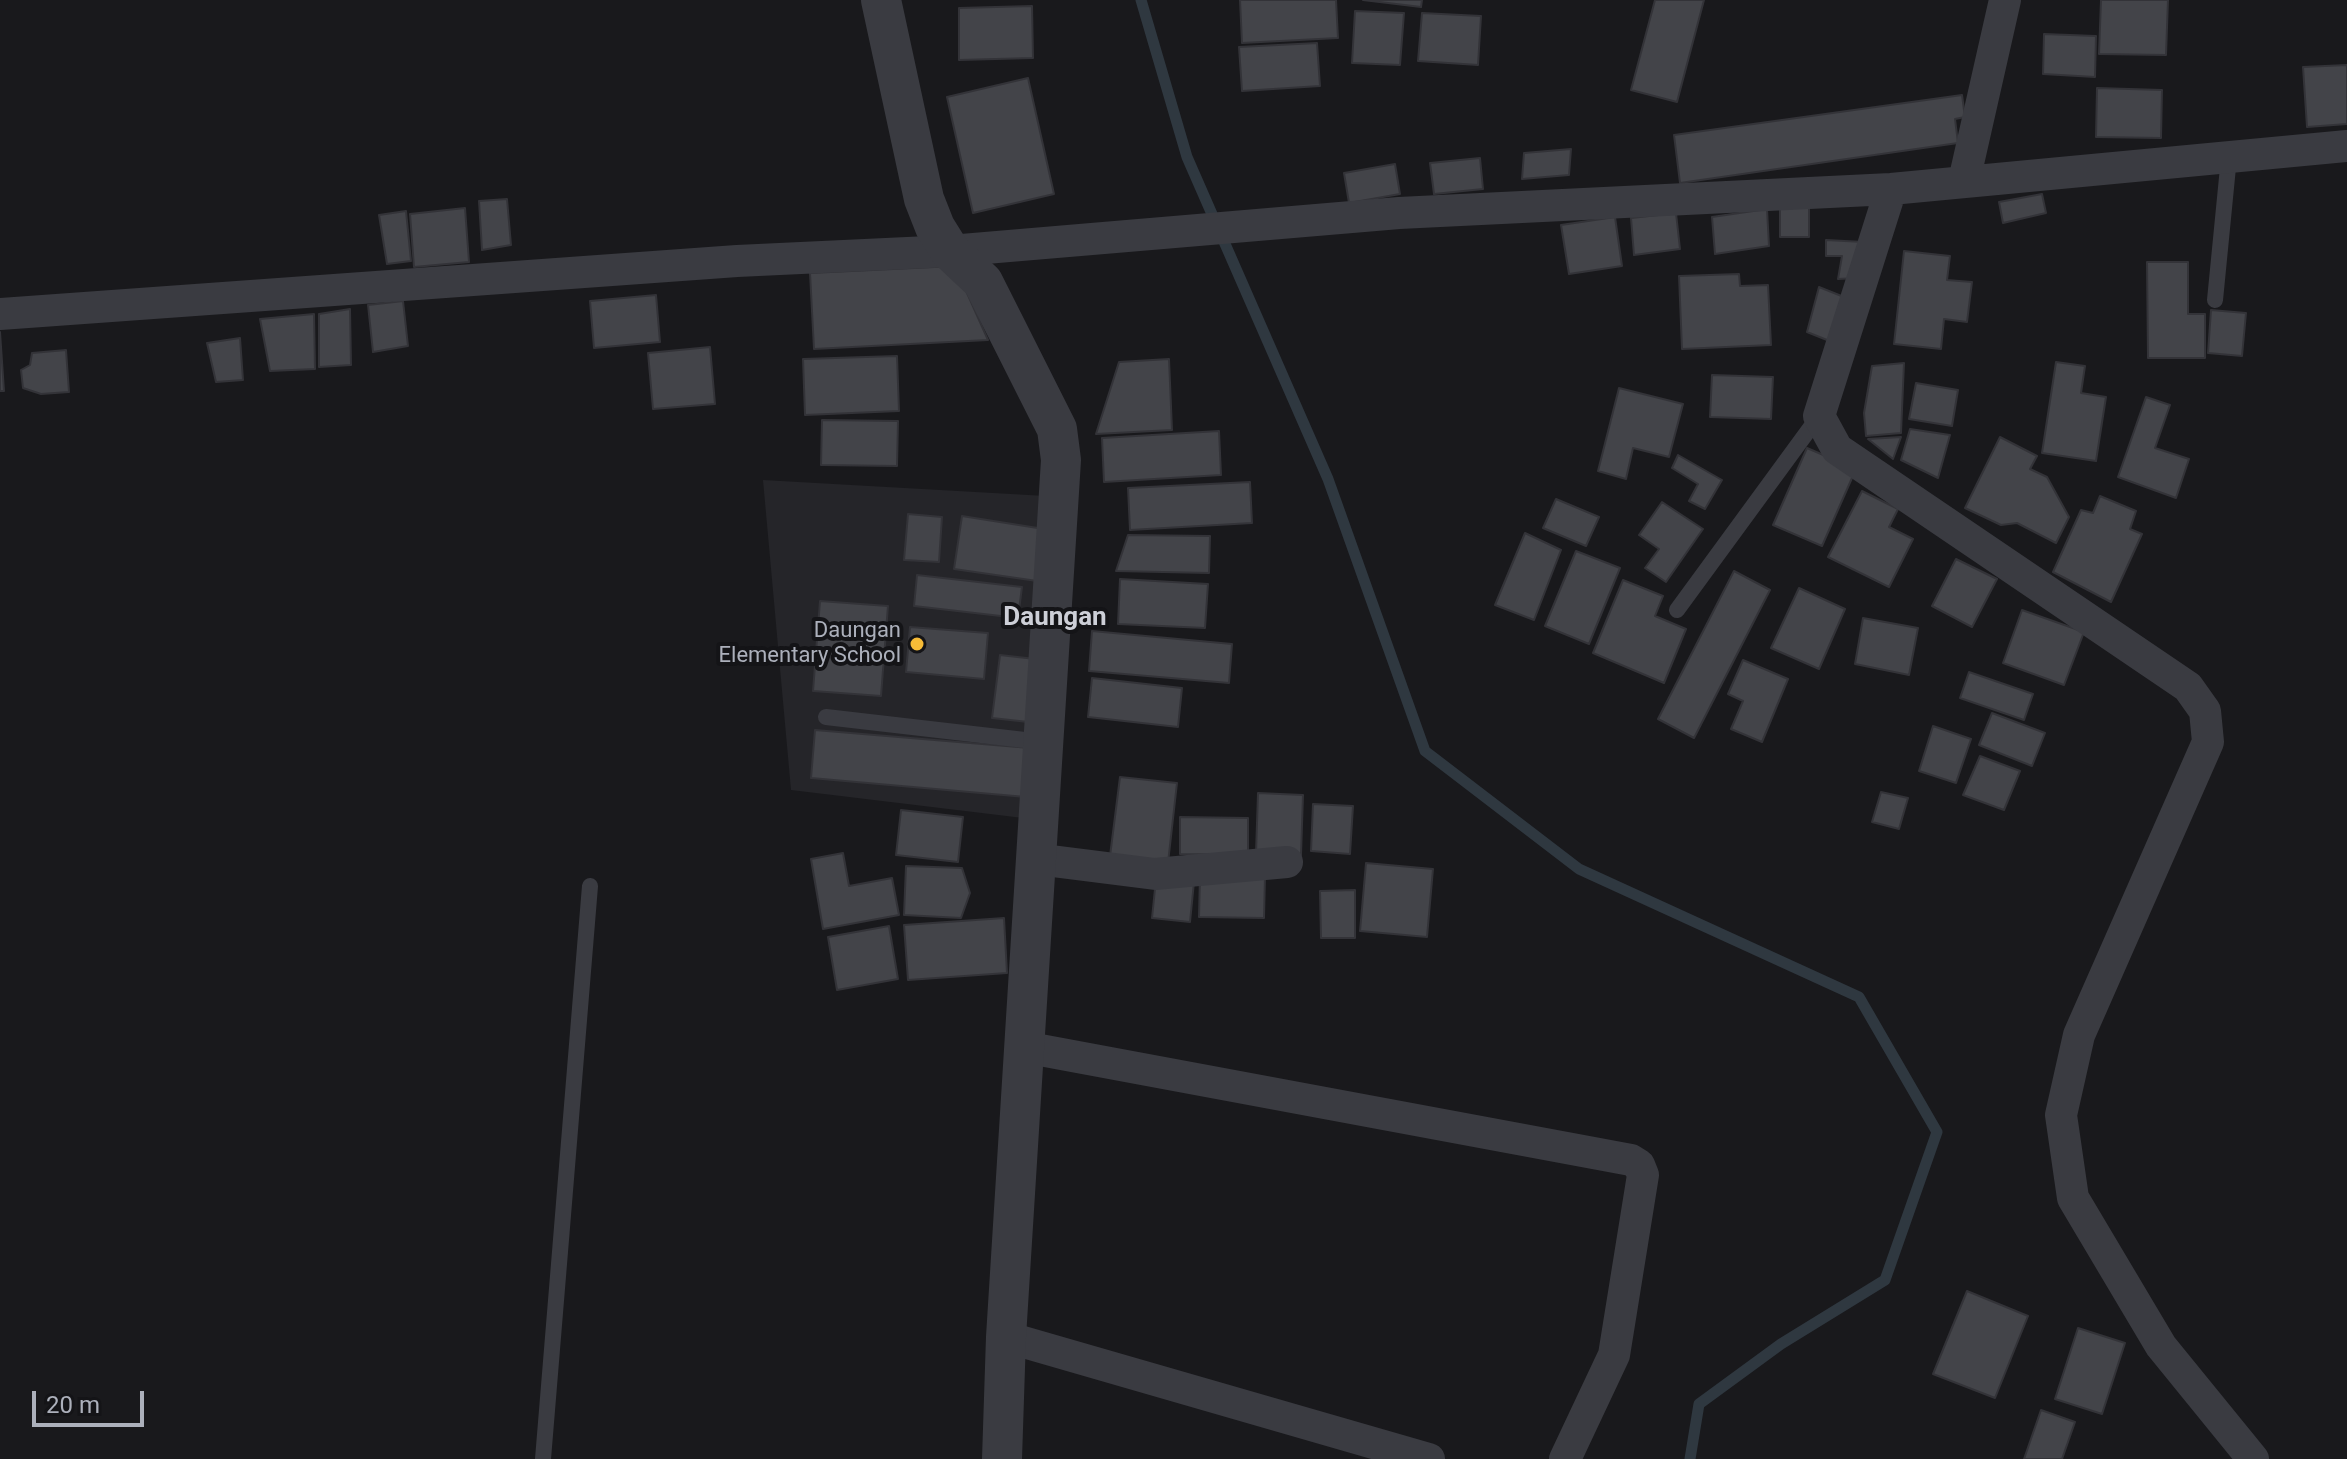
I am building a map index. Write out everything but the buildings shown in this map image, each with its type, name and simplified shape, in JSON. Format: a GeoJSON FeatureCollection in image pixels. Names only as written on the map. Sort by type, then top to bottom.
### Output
{"type":"FeatureCollection","features":[{"type":"Feature","properties":{"kind":"street"},"geometry":{"type":"LineString","coordinates":[[881,0],[924,199],[935,227],[950,251],[983,282],[1057,429],[1061,460],[1006,1337],[1002,1459]]}},
{"type":"Feature","properties":{"kind":"street"},"geometry":{"type":"LineString","coordinates":[[1964,181],[2005,0]]}},
{"type":"Feature","properties":{"kind":"street"},"geometry":{"type":"LineString","coordinates":[[0,314],[722,262],[950,251],[1399,213],[1891,189],[2347,146]]}},
{"type":"Feature","properties":{"kind":"street"},"geometry":{"type":"LineString","coordinates":[[1891,189],[1819,416],[1837,449],[2188,687],[2205,711],[2208,742],[2079,1035],[2061,1115],[2073,1198],[2161,1346],[2253,1459]]}},
{"type":"Feature","properties":{"kind":"street"},"geometry":{"type":"LineString","coordinates":[[1036,859],[1155,874],[1287,862]]}},
{"type":"Feature","properties":{"kind":"street"},"geometry":{"type":"LineString","coordinates":[[1024,1047],[1600,1154],[1639,1165],[1643,1175],[1614,1355],[1565,1459]]}},
{"type":"Feature","properties":{"kind":"street"},"geometry":{"type":"LineString","coordinates":[[1006,1337],[1429,1459]]}},
{"type":"Feature","properties":{"kind":"lane"},"geometry":{"type":"LineString","coordinates":[[2215,300],[2229,157]]}},
{"type":"Feature","properties":{"kind":"lane"},"geometry":{"type":"LineString","coordinates":[[1677,610],[1819,416]]}},
{"type":"Feature","properties":{"kind":"lane"},"geometry":{"type":"LineString","coordinates":[[826,717],[1044,742]]}},
{"type":"Feature","properties":{"kind":"lane"},"geometry":{"type":"LineString","coordinates":[[543,1459],[590,886]]}},
{"type":"Feature","properties":{"kind":"shaded area","name":"Daungan Elementary School"},"geometry":{"type":"Polygon","coordinates":[[[763,480],[1064,497],[1048,821],[791,790],[763,480]]]}},
{"type":"Feature","properties":{"kind":"waterway"},"geometry":{"type":"LineString","coordinates":[[1141,0],[1187,157],[1328,479],[1425,751],[1579,869],[1859,997],[1937,1132],[1885,1280],[1781,1344],[1699,1404],[1690,1459]]}},
{"type":"Feature","properties":{"kind":"place","name":"Daungan Elementary School"},"geometry":{"type":"Point","coordinates":[917,644]}},
{"type":"Feature","properties":{"kind":"district","name":"Daungan"},"geometry":{"type":"Point","coordinates":[1055,618]}}]}
